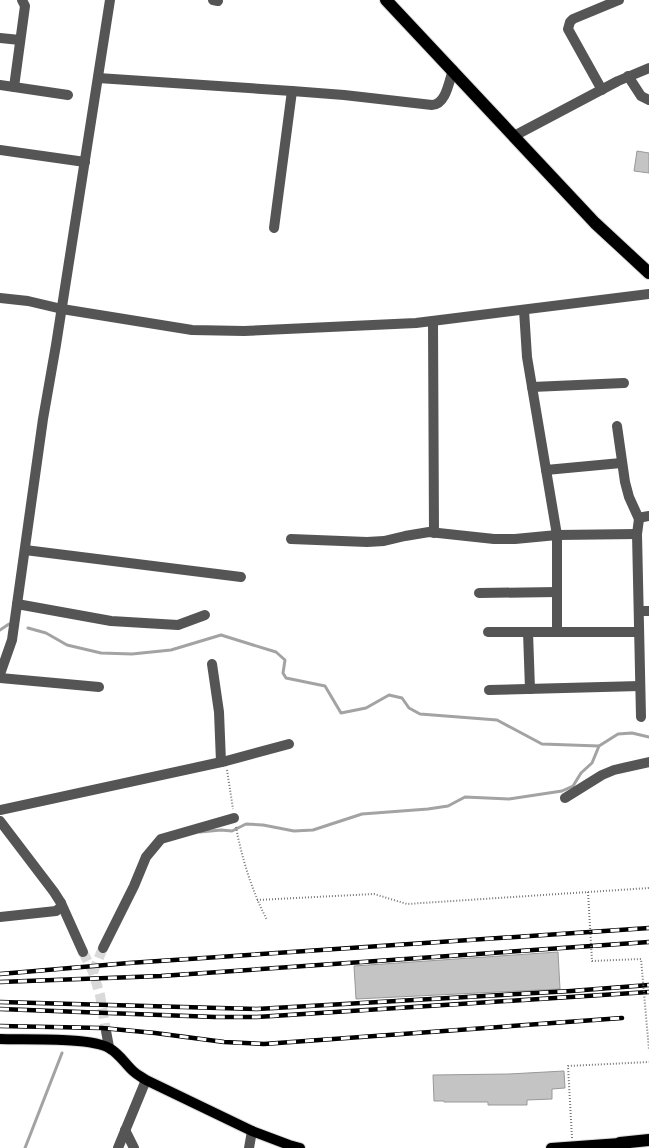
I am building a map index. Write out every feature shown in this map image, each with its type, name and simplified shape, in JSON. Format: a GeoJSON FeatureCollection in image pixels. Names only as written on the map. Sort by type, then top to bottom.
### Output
{"type":"FeatureCollection","features":[{"type":"Feature","properties":{"kind":"highway"},"geometry":{"type":"LineString","coordinates":[[386,0],[595,223],[649,273]]}},
{"type":"Feature","properties":{"kind":"highway"},"geometry":{"type":"LineString","coordinates":[[620,1145],[649,1140]]}},
{"type":"Feature","properties":{"kind":"main road"},"geometry":{"type":"LineString","coordinates":[[0,1039],[64,1040],[95,1043],[109,1047],[121,1057],[133,1071],[146,1080],[252,1131],[289,1146],[300,1148]]}},
{"type":"Feature","properties":{"kind":"main road"},"geometry":{"type":"LineString","coordinates":[[551,1148],[620,1145]]}},
{"type":"Feature","properties":{"kind":"street"},"geometry":{"type":"LineString","coordinates":[[14,87],[25,6],[22,0]]}},
{"type":"Feature","properties":{"kind":"street"},"geometry":{"type":"LineString","coordinates":[[0,674],[12,640],[43,419],[62,309],[110,0]]}},
{"type":"Feature","properties":{"kind":"street"},"geometry":{"type":"LineString","coordinates":[[602,90],[568,29],[568,25],[573,19],[619,0]]}},
{"type":"Feature","properties":{"kind":"street"},"geometry":{"type":"LineString","coordinates":[[0,38],[20,40]]}},
{"type":"Feature","properties":{"kind":"street"},"geometry":{"type":"LineString","coordinates":[[514,136],[628,76],[649,68]]}},
{"type":"Feature","properties":{"kind":"street"},"geometry":{"type":"LineString","coordinates":[[98,78],[292,91],[436,105],[442,100],[453,70]]}},
{"type":"Feature","properties":{"kind":"street"},"geometry":{"type":"LineString","coordinates":[[628,76],[641,96],[649,100]]}},
{"type":"Feature","properties":{"kind":"street"},"geometry":{"type":"LineString","coordinates":[[0,85],[68,95]]}},
{"type":"Feature","properties":{"kind":"street"},"geometry":{"type":"LineString","coordinates":[[274,228],[292,91]]}},
{"type":"Feature","properties":{"kind":"street"},"geometry":{"type":"LineString","coordinates":[[0,150],[85,162]]}},
{"type":"Feature","properties":{"kind":"street"},"geometry":{"type":"LineString","coordinates":[[0,298],[28,301],[62,309],[192,330],[244,331],[433,321],[649,294]]}},
{"type":"Feature","properties":{"kind":"street"},"geometry":{"type":"LineString","coordinates":[[524,310],[526,357],[557,535],[557,632]]}},
{"type":"Feature","properties":{"kind":"street"},"geometry":{"type":"LineString","coordinates":[[433,321],[434,533]]}},
{"type":"Feature","properties":{"kind":"street"},"geometry":{"type":"LineString","coordinates":[[532,387],[624,383]]}},
{"type":"Feature","properties":{"kind":"street"},"geometry":{"type":"LineString","coordinates":[[617,426],[621,463],[629,497],[644,518],[638,534],[644,611],[639,632],[641,718]]}},
{"type":"Feature","properties":{"kind":"street"},"geometry":{"type":"LineString","coordinates":[[546,470],[621,463]]}},
{"type":"Feature","properties":{"kind":"street"},"geometry":{"type":"LineString","coordinates":[[291,539],[367,542],[384,541],[421,533],[494,539],[515,539],[557,535],[638,534]]}},
{"type":"Feature","properties":{"kind":"street"},"geometry":{"type":"LineString","coordinates":[[25,550],[241,577]]}},
{"type":"Feature","properties":{"kind":"street"},"geometry":{"type":"LineString","coordinates":[[479,593],[557,592]]}},
{"type":"Feature","properties":{"kind":"street"},"geometry":{"type":"LineString","coordinates":[[17,604],[112,620],[178,625],[205,615]]}},
{"type":"Feature","properties":{"kind":"street"},"geometry":{"type":"LineString","coordinates":[[488,632],[639,632]]}},
{"type":"Feature","properties":{"kind":"street"},"geometry":{"type":"LineString","coordinates":[[528,632],[530,689]]}},
{"type":"Feature","properties":{"kind":"street"},"geometry":{"type":"LineString","coordinates":[[212,664],[224,762]]}},
{"type":"Feature","properties":{"kind":"street"},"geometry":{"type":"LineString","coordinates":[[0,678],[99,687]]}},
{"type":"Feature","properties":{"kind":"street"},"geometry":{"type":"LineString","coordinates":[[489,690],[640,686]]}},
{"type":"Feature","properties":{"kind":"street"},"geometry":{"type":"LineString","coordinates":[[0,810],[224,762],[289,744]]}},
{"type":"Feature","properties":{"kind":"street"},"geometry":{"type":"LineString","coordinates":[[565,798],[602,775],[614,770],[649,762]]}},
{"type":"Feature","properties":{"kind":"street"},"geometry":{"type":"LineString","coordinates":[[103,948],[134,886],[146,857],[161,839],[234,818]]}},
{"type":"Feature","properties":{"kind":"street"},"geometry":{"type":"LineString","coordinates":[[0,821],[54,892],[61,903],[84,952]]}},
{"type":"Feature","properties":{"kind":"street"},"geometry":{"type":"LineString","coordinates":[[0,916],[56,910],[61,908],[61,903]]}},
{"type":"Feature","properties":{"kind":"street"},"geometry":{"type":"LineString","coordinates":[[106,1031],[109,1047]]}},
{"type":"Feature","properties":{"kind":"street"},"geometry":{"type":"LineString","coordinates":[[118,1148],[146,1080]]}},
{"type":"Feature","properties":{"kind":"street"},"geometry":{"type":"LineString","coordinates":[[125,1130],[134,1148]]}},
{"type":"Feature","properties":{"kind":"street"},"geometry":{"type":"LineString","coordinates":[[249,1148],[252,1131]]}},
{"type":"Feature","properties":{"kind":"path"},"geometry":{"type":"LineString","coordinates":[[224,762],[238,841],[256,900],[267,920]]}},
{"type":"Feature","properties":{"kind":"path"},"geometry":{"type":"LineString","coordinates":[[256,900],[374,894],[407,904],[649,888]]}},
{"type":"Feature","properties":{"kind":"path"},"geometry":{"type":"LineString","coordinates":[[588,892],[592,961],[642,959],[649,1050]]}},
{"type":"Feature","properties":{"kind":"path"},"geometry":{"type":"LineString","coordinates":[[573,1146],[568,1066],[649,1062]]}},
{"type":"Feature","properties":{"kind":"building"},"geometry":{"type":"Polygon","coordinates":[[[637,151],[649,153],[649,173],[634,171],[637,151]]]}},
{"type":"Feature","properties":{"kind":"building"},"geometry":{"type":"Polygon","coordinates":[[[558,952],[560,989],[356,999],[354,966],[558,952]]]}},
{"type":"Feature","properties":{"kind":"building"},"geometry":{"type":"Polygon","coordinates":[[[564,1071],[565,1088],[552,1089],[552,1099],[527,1100],[527,1105],[488,1105],[488,1102],[434,1101],[433,1075],[509,1074],[564,1071]]]}},
{"type":"Feature","properties":{"kind":"waterway"},"geometry":{"type":"LineString","coordinates":[[0,630],[9,624]]}},
{"type":"Feature","properties":{"kind":"waterway"},"geometry":{"type":"LineString","coordinates":[[28,628],[46,633],[67,645],[101,653],[132,654],[171,650],[221,635],[276,652],[285,660],[283,673],[286,678],[325,686],[341,713],[366,708],[389,695],[402,698],[409,708],[420,714],[497,720],[542,744],[599,746],[618,734],[632,733],[649,737]]}},
{"type":"Feature","properties":{"kind":"waterway"},"geometry":{"type":"LineString","coordinates":[[200,832],[221,830],[232,831],[246,824],[263,825],[294,831],[313,830],[362,814],[448,806],[465,797],[509,799],[562,791],[573,786],[581,773],[592,763],[599,746]]}},
{"type":"Feature","properties":{"kind":"waterway"},"geometry":{"type":"LineString","coordinates":[[25,1148],[62,1053]]}},
{"type":"Feature","properties":{"kind":"tunnel"},"geometry":{"type":"LineString","coordinates":[[93,972],[103,948]]}},
{"type":"Feature","properties":{"kind":"tunnel"},"geometry":{"type":"LineString","coordinates":[[83,952],[93,972],[100,995],[106,1031]]}},
{"type":"Feature","properties":{"kind":"railway"},"geometry":{"type":"LineString","coordinates":[[0,974],[129,963],[649,928]]}},
{"type":"Feature","properties":{"kind":"railway"},"geometry":{"type":"LineString","coordinates":[[0,982],[161,976],[649,942]]}},
{"type":"Feature","properties":{"kind":"railway"},"geometry":{"type":"LineString","coordinates":[[0,1002],[257,1009],[571,991],[649,985]]}},
{"type":"Feature","properties":{"kind":"railway"},"geometry":{"type":"LineString","coordinates":[[0,1009],[215,1017],[257,1017],[649,992]]}},
{"type":"Feature","properties":{"kind":"railway"},"geometry":{"type":"LineString","coordinates":[[0,1026],[102,1028],[224,1042],[264,1044],[622,1018]]}}]}
